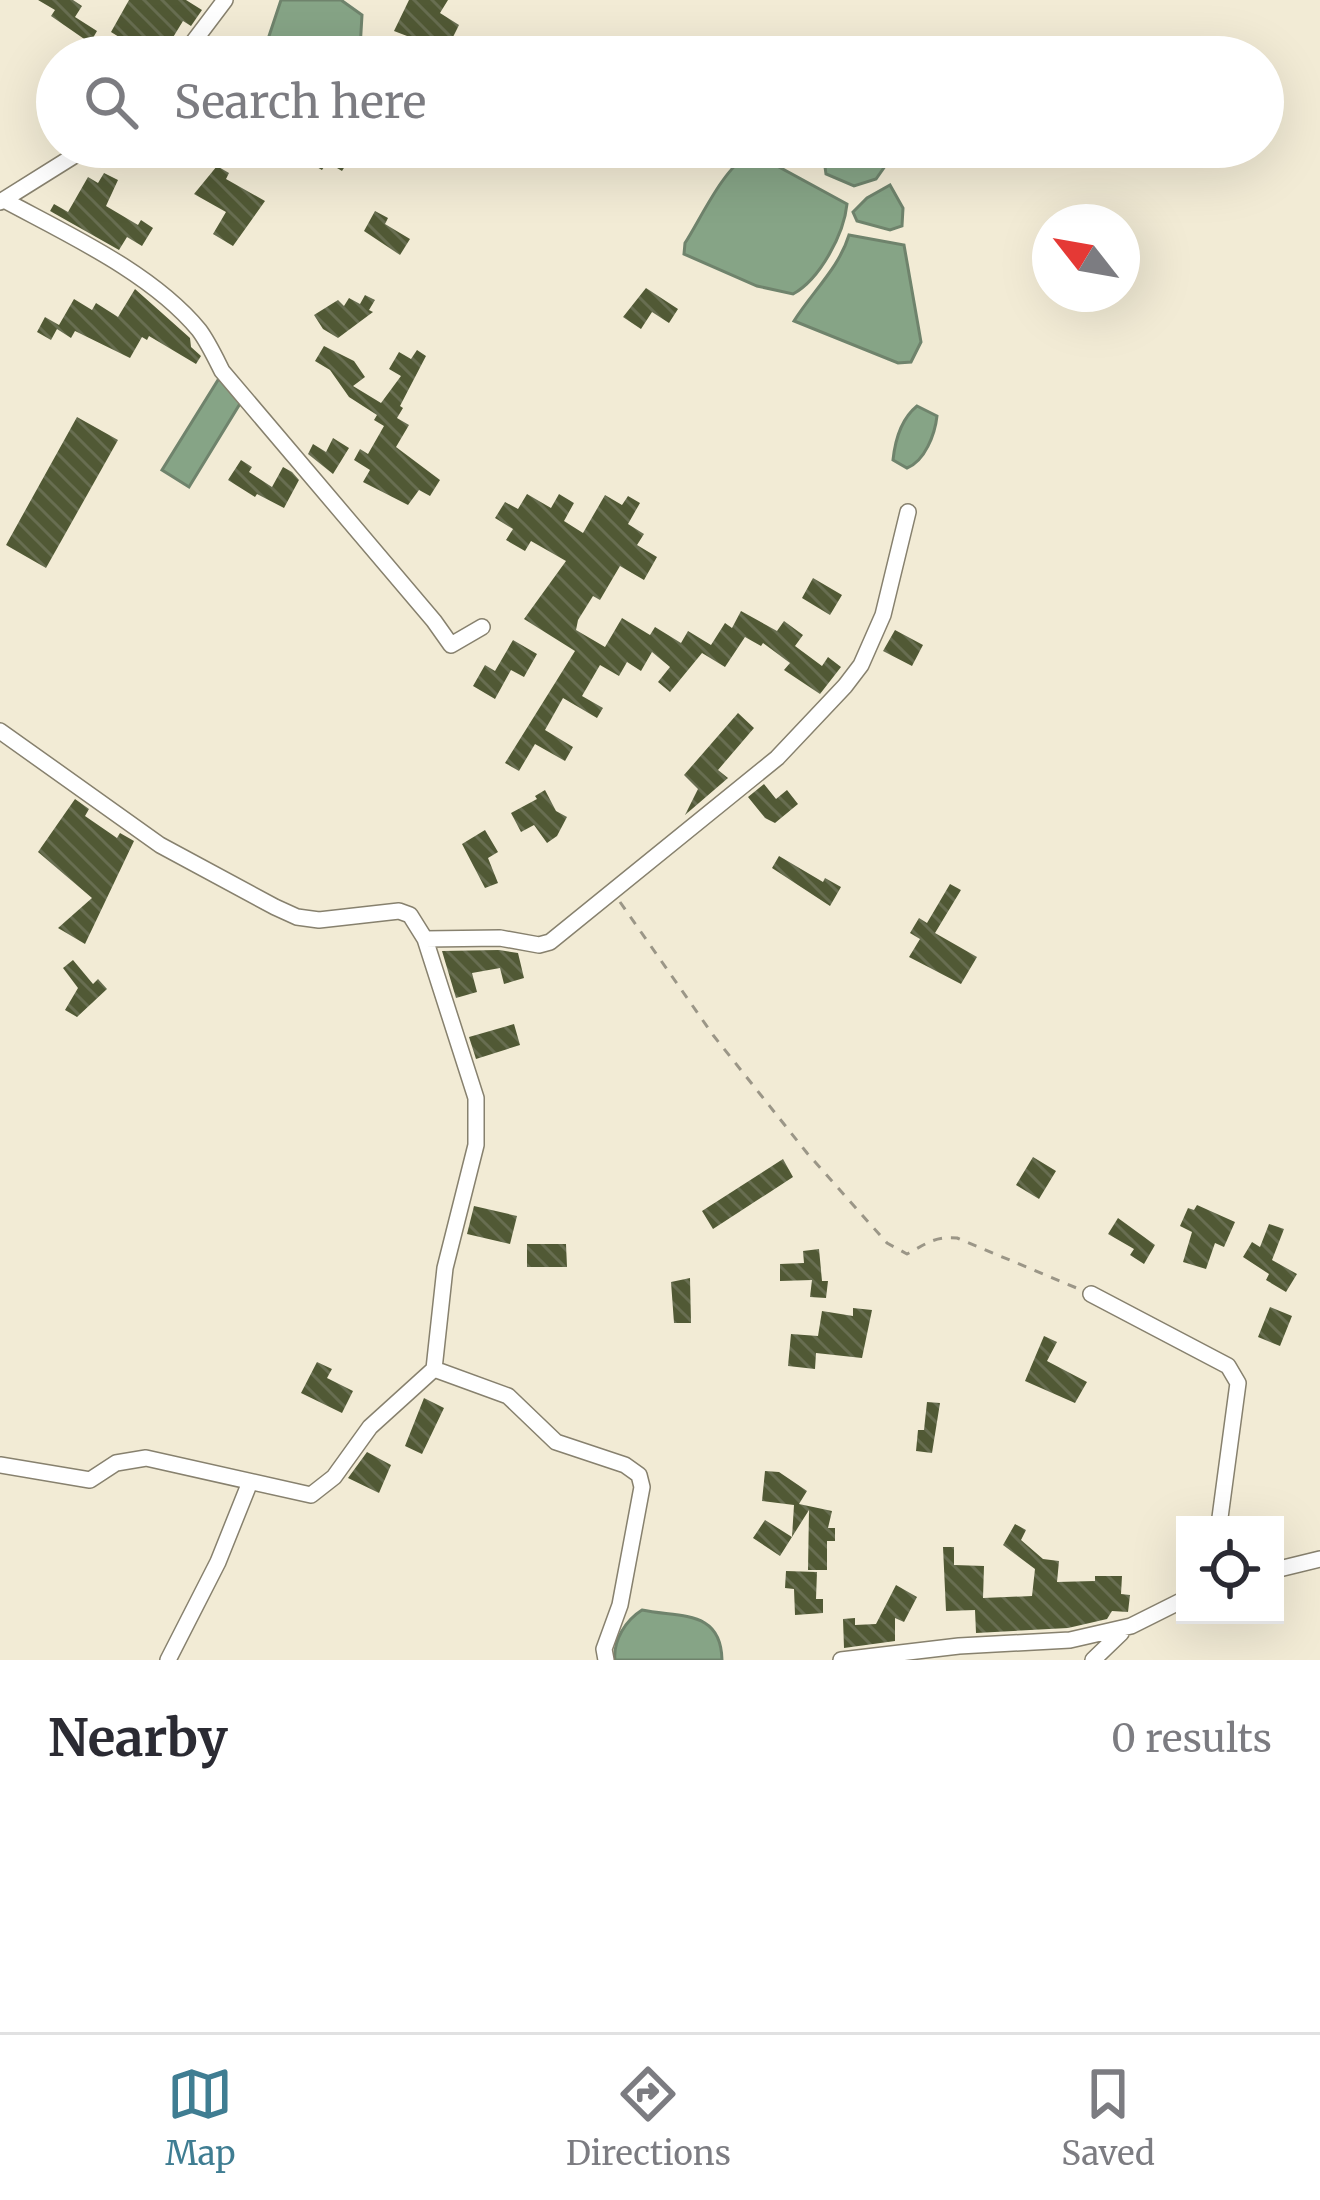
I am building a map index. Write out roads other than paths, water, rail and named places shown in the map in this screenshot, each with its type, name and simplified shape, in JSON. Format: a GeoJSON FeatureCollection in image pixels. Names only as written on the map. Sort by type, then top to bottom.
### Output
{"type":"FeatureCollection","features":[{"type":"Feature","properties":{"kind":"street"},"geometry":{"type":"LineString","coordinates":[[198,36],[225,0]]}},
{"type":"Feature","properties":{"kind":"street"},"geometry":{"type":"LineString","coordinates":[[55,168],[2,201],[126,269],[181,312],[200,332],[222,371],[451,646],[482,627]]}},
{"type":"Feature","properties":{"kind":"street"},"geometry":{"type":"LineString","coordinates":[[425,939],[500,938],[539,946],[550,942],[777,758],[861,665],[884,615],[908,512]]}},
{"type":"Feature","properties":{"kind":"street"},"geometry":{"type":"LineString","coordinates":[[0,731],[160,845],[275,907],[319,920],[399,911],[410,915],[425,939],[476,1098],[476,1145],[445,1268],[434,1370],[370,1427],[334,1477],[311,1495],[146,1458],[116,1463],[90,1480],[0,1465]]}},
{"type":"Feature","properties":{"kind":"street"},"geometry":{"type":"LineString","coordinates":[[1091,1294],[1218,1360],[1235,1374],[1237,1392],[1220,1516]]}},
{"type":"Feature","properties":{"kind":"street"},"geometry":{"type":"LineString","coordinates":[[434,1370],[508,1396],[556,1442],[625,1465],[639,1475],[642,1487],[629,1563],[604,1649],[606,1660]]}},
{"type":"Feature","properties":{"kind":"street"},"geometry":{"type":"LineString","coordinates":[[169,1660],[218,1562],[250,1482]]}},
{"type":"Feature","properties":{"kind":"street"},"geometry":{"type":"LineString","coordinates":[[1284,1568],[1320,1558]]}},
{"type":"Feature","properties":{"kind":"street"},"geometry":{"type":"LineString","coordinates":[[1093,1660],[1131,1626],[1176,1604]]}},
{"type":"Feature","properties":{"kind":"street"},"geometry":{"type":"LineString","coordinates":[[841,1660],[959,1646],[1070,1640],[1131,1626]]}}]}
